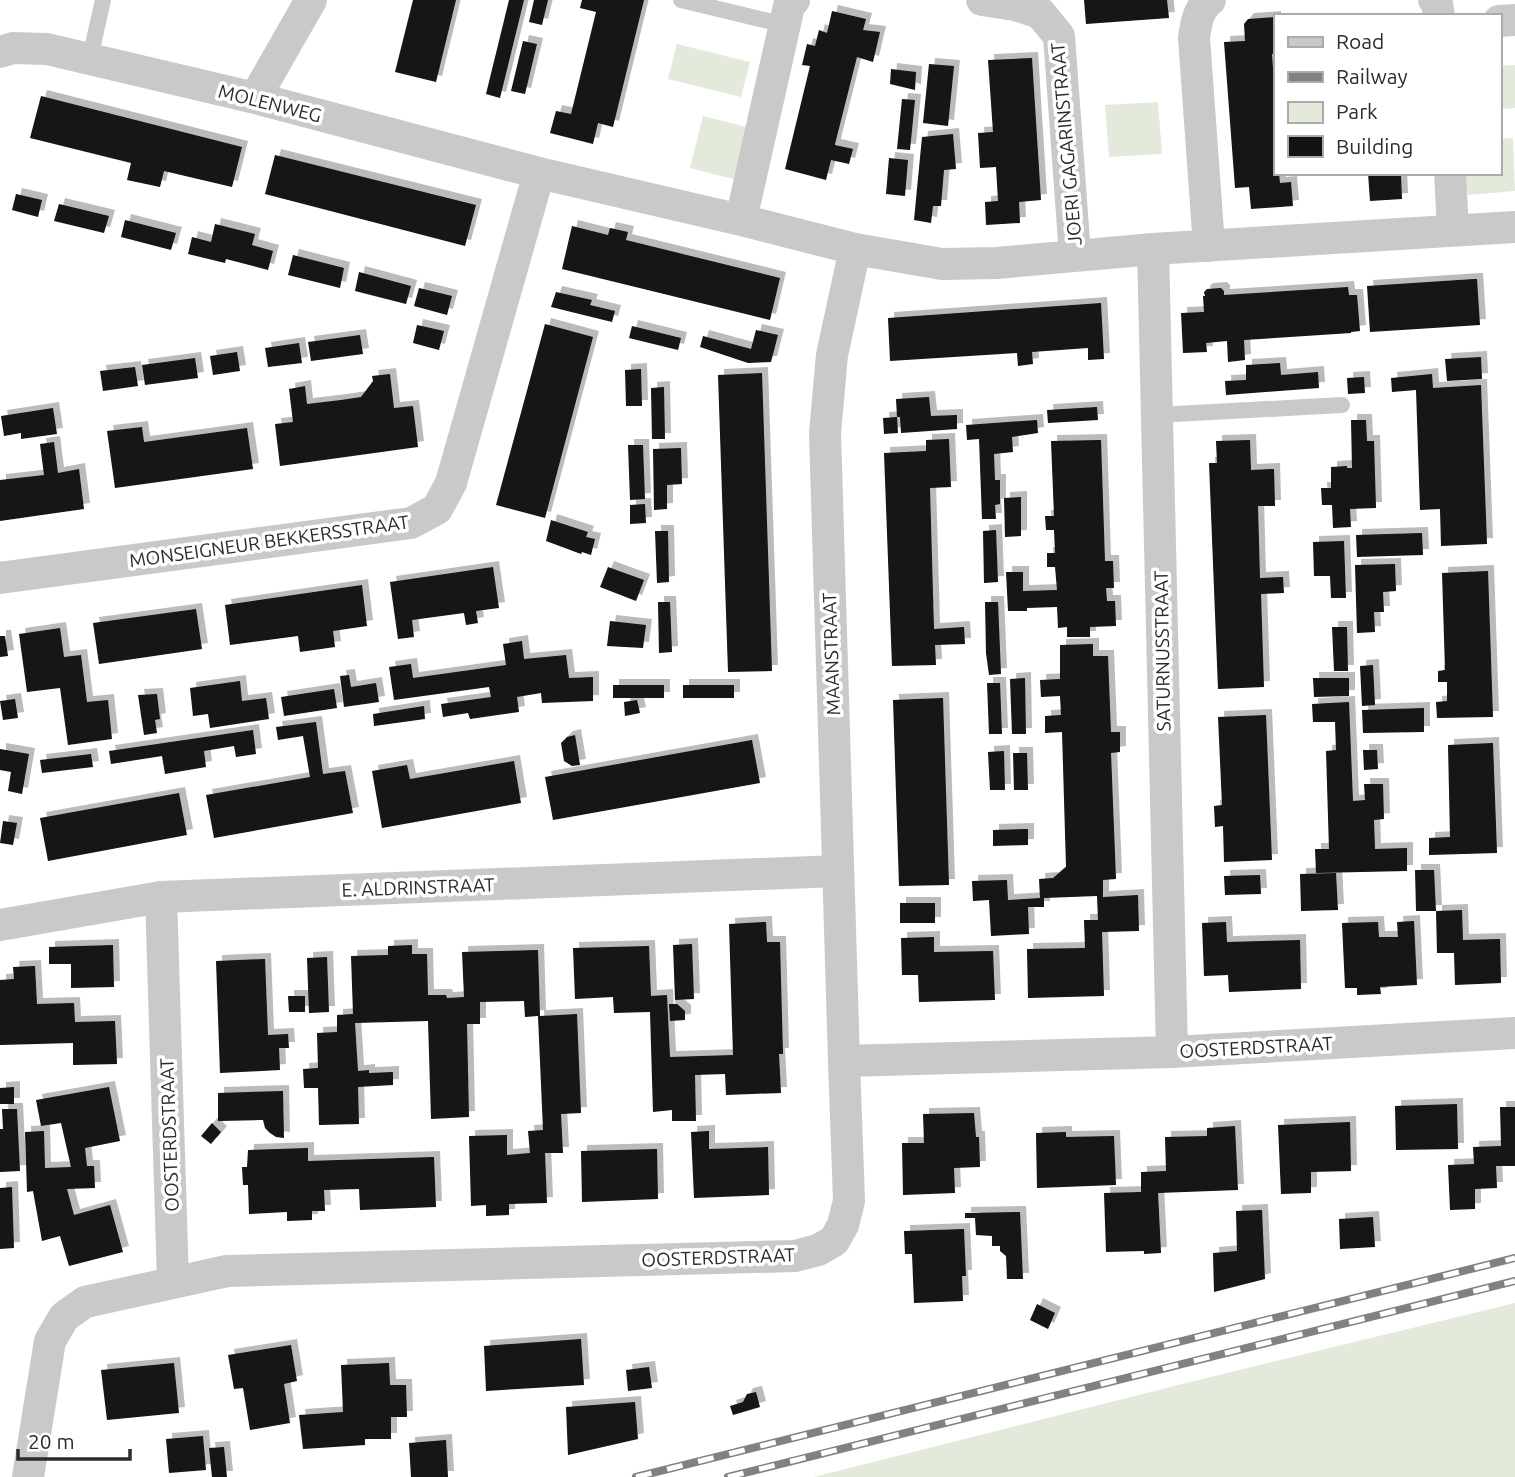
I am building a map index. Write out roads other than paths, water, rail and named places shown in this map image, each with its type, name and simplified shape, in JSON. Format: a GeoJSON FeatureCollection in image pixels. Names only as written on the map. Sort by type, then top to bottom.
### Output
{"type":"FeatureCollection","features":[{"type":"Feature","properties":{"kind":"street"},"geometry":{"type":"LineString","coordinates":[[255,98],[311,0]]}},
{"type":"Feature","properties":{"kind":"street","name":"JOERI GAGARINSTRAAT"},"geometry":{"type":"LineString","coordinates":[[982,0],[1015,5],[1040,13],[1059,36],[1075,256]]}},
{"type":"Feature","properties":{"kind":"street"},"geometry":{"type":"LineString","coordinates":[[1209,246],[1194,38],[1203,5],[1210,0]]}},
{"type":"Feature","properties":{"kind":"street"},"geometry":{"type":"LineString","coordinates":[[741,220],[789,13]]}},
{"type":"Feature","properties":{"kind":"street","name":"MOLENWEG"},"geometry":{"type":"LineString","coordinates":[[0,52],[13,48],[47,49],[90,58],[255,98],[539,173]]}},
{"type":"Feature","properties":{"kind":"street","name":"JOERI GAGARINSTRAAT"},"geometry":{"type":"LineString","coordinates":[[539,173],[855,249],[942,264],[997,263],[1153,249],[1515,227]]}},
{"type":"Feature","properties":{"kind":"street","name":"MONSEIGNEUR BEKKERSSTRAAT"},"geometry":{"type":"LineString","coordinates":[[0,578],[411,523],[437,509],[451,483],[539,173]]}},
{"type":"Feature","properties":{"kind":"street"},"geometry":{"type":"LineString","coordinates":[[1450,175],[1453,230]]}},
{"type":"Feature","properties":{"kind":"street","name":"MAANSTRAAT"},"geometry":{"type":"LineString","coordinates":[[844,1061],[825,433],[832,355],[855,249]]}},
{"type":"Feature","properties":{"kind":"street","name":"SATURNUSSTRAAT"},"geometry":{"type":"LineString","coordinates":[[1153,249],[1172,1052]]}},
{"type":"Feature","properties":{"kind":"street","name":"E. ALDRINSTRAAT"},"geometry":{"type":"LineString","coordinates":[[0,925],[161,897],[838,871]]}},
{"type":"Feature","properties":{"kind":"street","name":"OOSTERDSTRAAT"},"geometry":{"type":"LineString","coordinates":[[161,897],[173,1282],[227,1270],[795,1256],[818,1250],[834,1241],[843,1225],[849,1201],[844,1061],[1172,1052],[1515,1033]]}},
{"type":"Feature","properties":{"kind":"street"},"geometry":{"type":"LineString","coordinates":[[28,1477],[50,1341],[64,1317],[85,1302],[173,1282]]}},
{"type":"Feature","properties":{"kind":"lane"},"geometry":{"type":"LineString","coordinates":[[90,58],[103,0]]}},
{"type":"Feature","properties":{"kind":"lane"},"geometry":{"type":"LineString","coordinates":[[681,0],[789,13]]}},
{"type":"Feature","properties":{"kind":"lane"},"geometry":{"type":"LineString","coordinates":[[1157,415],[1342,405]]}},
{"type":"Feature","properties":{"kind":"railway"},"geometry":{"type":"LineString","coordinates":[[636,1477],[1515,1258]]}},
{"type":"Feature","properties":{"kind":"railway"},"geometry":{"type":"LineString","coordinates":[[728,1477],[1515,1281]]}}]}
